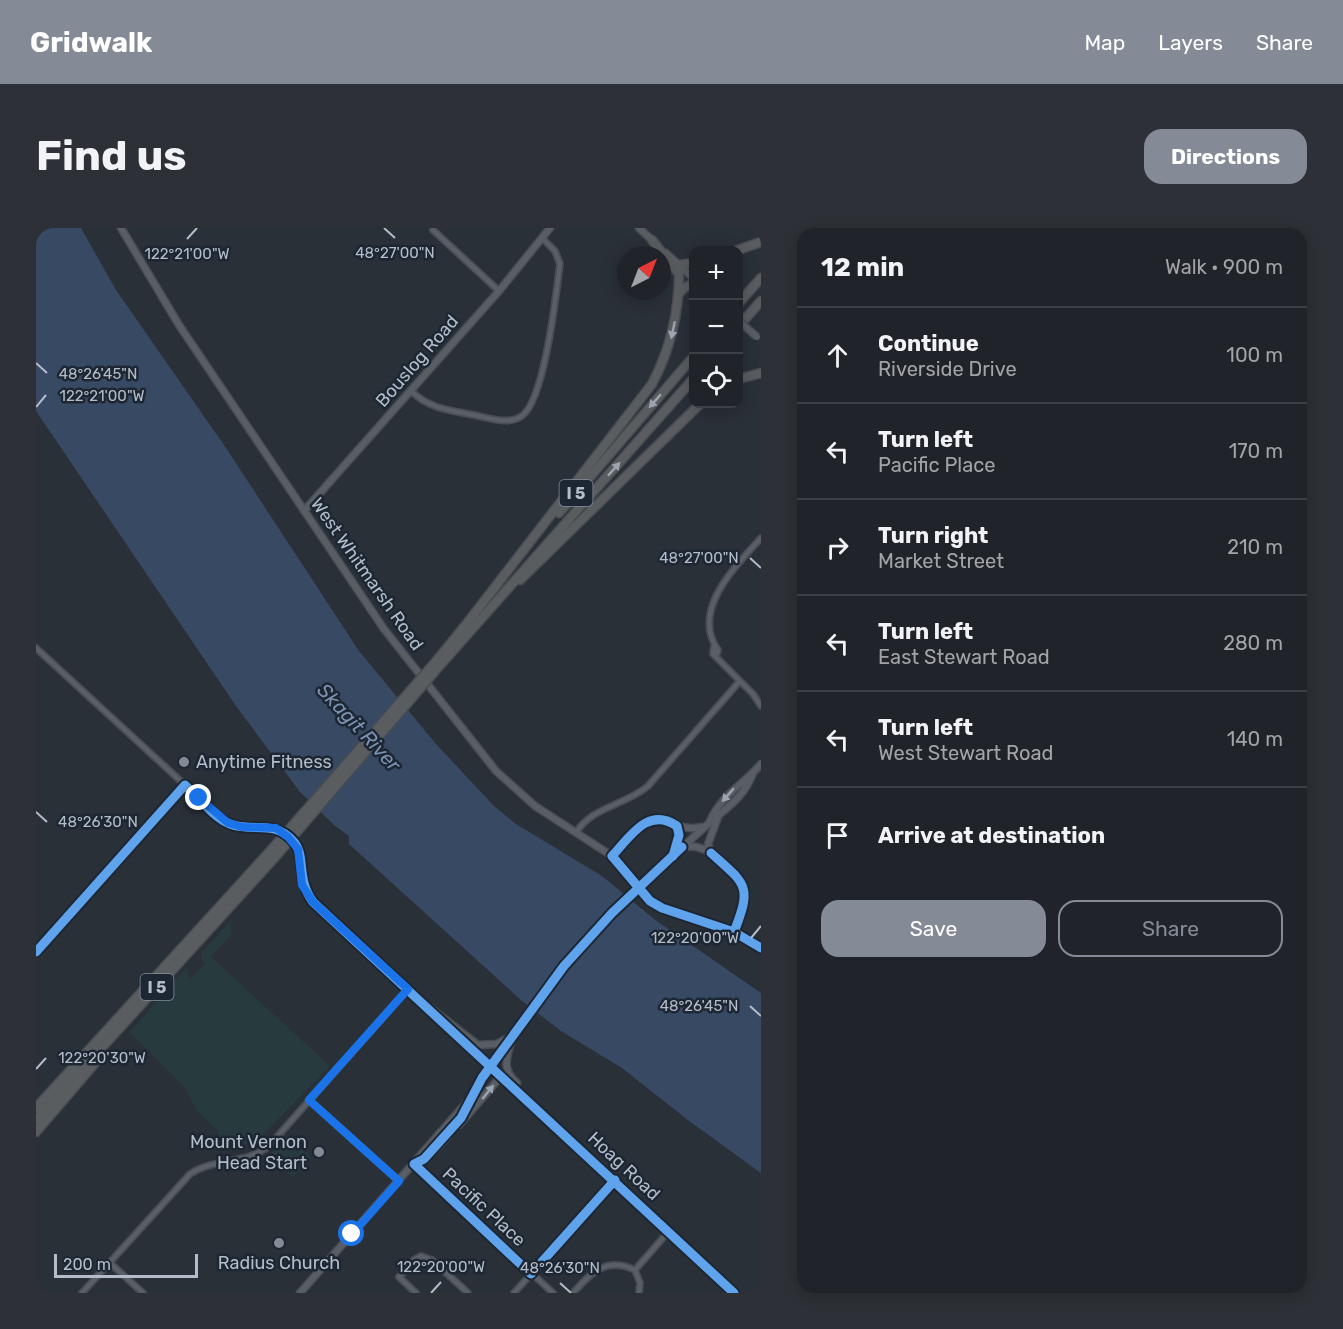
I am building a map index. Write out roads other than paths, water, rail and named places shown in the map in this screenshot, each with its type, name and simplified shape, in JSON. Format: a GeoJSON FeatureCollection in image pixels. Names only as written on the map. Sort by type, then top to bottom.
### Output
{"type":"FeatureCollection","features":[{"type":"Feature","properties":{"kind":"highway"},"geometry":{"type":"LineString","coordinates":[[461,631],[652,384],[668,355],[678,296],[679,272],[652,240]]}},
{"type":"Feature","properties":{"kind":"highway"},"geometry":{"type":"LineString","coordinates":[[743,248],[761,242]]}},
{"type":"Feature","properties":{"kind":"highway"},"geometry":{"type":"LineString","coordinates":[[679,265],[689,264]]}},
{"type":"Feature","properties":{"kind":"highway"},"geometry":{"type":"LineString","coordinates":[[742,300],[761,278]]}},
{"type":"Feature","properties":{"kind":"highway"},"geometry":{"type":"LineString","coordinates":[[678,296],[689,284]]}},
{"type":"Feature","properties":{"kind":"highway"},"geometry":{"type":"LineString","coordinates":[[743,321],[761,301]]}},
{"type":"Feature","properties":{"kind":"highway","name":"I 5"},"geometry":{"type":"LineString","coordinates":[[440,661],[461,631],[689,361]]}},
{"type":"Feature","properties":{"kind":"highway"},"geometry":{"type":"LineString","coordinates":[[743,377],[761,372]]}},
{"type":"Feature","properties":{"kind":"highway","name":"I 5"},"geometry":{"type":"LineString","coordinates":[[36,1120],[153,991],[440,661],[491,607],[689,383]]}},
{"type":"Feature","properties":{"kind":"highway"},"geometry":{"type":"LineString","coordinates":[[491,607],[696,408]]}},
{"type":"Feature","properties":{"kind":"highway","name":"I 5"},"geometry":{"type":"LineString","coordinates":[[36,1108],[274,852]]}},
{"type":"Feature","properties":{"kind":"highway"},"geometry":{"type":"LineString","coordinates":[[36,1132],[127,1026],[153,991]]}},
{"type":"Feature","properties":{"kind":"highway"},"geometry":{"type":"LineString","coordinates":[[36,1100],[91,1048]]}},
{"type":"Feature","properties":{"kind":"street","name":"West Whitmarsh Road"},"geometry":{"type":"LineString","coordinates":[[121,228],[179,325],[384,629],[496,771],[528,801],[612,856],[641,890]]}},
{"type":"Feature","properties":{"kind":"street","name":"Bouslog Road"},"geometry":{"type":"LineString","coordinates":[[304,511],[499,291],[550,228]]}},
{"type":"Feature","properties":{"kind":"street"},"geometry":{"type":"LineString","coordinates":[[639,228],[689,276]]}},
{"type":"Feature","properties":{"kind":"street"},"geometry":{"type":"LineString","coordinates":[[434,230],[499,291]]}},
{"type":"Feature","properties":{"kind":"street"},"geometry":{"type":"LineString","coordinates":[[411,391],[430,406],[499,420],[513,420],[523,416],[533,399],[543,367],[560,264],[555,251],[542,238]]}},
{"type":"Feature","properties":{"kind":"street"},"geometry":{"type":"LineString","coordinates":[[743,325],[759,339]]}},
{"type":"Feature","properties":{"kind":"street"},"geometry":{"type":"LineString","coordinates":[[761,538],[734,569],[716,596],[710,622],[714,645],[713,654],[721,665],[753,694],[761,706]]}},
{"type":"Feature","properties":{"kind":"street"},"geometry":{"type":"LineString","coordinates":[[36,648],[228,823],[242,827],[276,828],[288,837],[298,849],[302,885],[313,902],[426,1005],[478,1045],[497,1044],[513,1035]]}},
{"type":"Feature","properties":{"kind":"street"},"geometry":{"type":"LineString","coordinates":[[576,833],[587,819],[632,797],[648,786],[740,682]]}},
{"type":"Feature","properties":{"kind":"street"},"geometry":{"type":"LineString","coordinates":[[612,856],[637,828],[646,822],[661,820],[694,829],[707,825],[741,780],[753,773],[761,764]]}},
{"type":"Feature","properties":{"kind":"street"},"geometry":{"type":"LineString","coordinates":[[446,1138],[496,1058],[580,947],[647,879],[719,817],[748,786],[753,773]]}},
{"type":"Feature","properties":{"kind":"street"},"geometry":{"type":"LineString","coordinates":[[36,952],[185,785]]}},
{"type":"Feature","properties":{"kind":"street"},"geometry":{"type":"LineString","coordinates":[[711,853],[708,844],[719,817]]}},
{"type":"Feature","properties":{"kind":"street"},"geometry":{"type":"LineString","coordinates":[[673,856],[680,835],[677,826]]}},
{"type":"Feature","properties":{"kind":"street"},"geometry":{"type":"LineString","coordinates":[[682,847],[697,847],[711,853],[738,877],[745,892],[743,911],[734,932]]}},
{"type":"Feature","properties":{"kind":"street"},"geometry":{"type":"LineString","coordinates":[[641,890],[662,908],[734,932],[761,948]]}},
{"type":"Feature","properties":{"kind":"street"},"geometry":{"type":"LineString","coordinates":[[82,1293],[190,1174],[206,1165],[260,1153],[408,989]]}},
{"type":"Feature","properties":{"kind":"street","name":"Hoag Road"},"geometry":{"type":"LineString","coordinates":[[426,1005],[734,1293]]}},
{"type":"Feature","properties":{"kind":"street"},"geometry":{"type":"LineString","coordinates":[[513,1035],[505,1065],[508,1075],[559,1128]]}},
{"type":"Feature","properties":{"kind":"street"},"geometry":{"type":"LineString","coordinates":[[414,1164],[424,1159],[466,1119],[502,1075]]}},
{"type":"Feature","properties":{"kind":"street"},"geometry":{"type":"LineString","coordinates":[[300,1293],[474,1094]]}},
{"type":"Feature","properties":{"kind":"street"},"geometry":{"type":"LineString","coordinates":[[309,1100],[399,1181]]}},
{"type":"Feature","properties":{"kind":"street","name":"Pacific Place"},"geometry":{"type":"LineString","coordinates":[[414,1164],[553,1293]]}},
{"type":"Feature","properties":{"kind":"street"},"geometry":{"type":"LineString","coordinates":[[514,1293],[615,1180]]}},
{"type":"Feature","properties":{"kind":"street"},"geometry":{"type":"LineString","coordinates":[[635,1270],[669,1231]]}},
{"type":"Feature","properties":{"kind":"street"},"geometry":{"type":"LineString","coordinates":[[416,1293],[399,1277],[417,1257],[426,1256],[468,1293]]}},
{"type":"Feature","properties":{"kind":"street"},"geometry":{"type":"LineString","coordinates":[[110,1263],[143,1293]]}},
{"type":"Feature","properties":{"kind":"street"},"geometry":{"type":"LineString","coordinates":[[573,1293],[600,1266],[619,1264],[635,1270],[640,1283],[639,1293]]}},
{"type":"Feature","properties":{"kind":"water","name":"Skagit River"},"geometry":{"type":"Polygon","coordinates":[[[36,228],[81,228],[116,290],[224,445],[359,651],[436,744],[494,806],[516,824],[602,876],[654,919],[761,993],[761,1173],[689,1121],[622,1068],[561,1031],[522,1001],[349,844],[349,836],[334,825],[300,792],[236,706],[36,411],[36,228]]]}},
{"type":"Feature","properties":{"kind":"place","name":"Anytime Fitness"},"geometry":{"type":"Point","coordinates":[184,762]}},
{"type":"Feature","properties":{"kind":"place","name":"Mount Vernon Head Start"},"geometry":{"type":"Point","coordinates":[319,1152]}},
{"type":"Feature","properties":{"kind":"place","name":"Radius Church"},"geometry":{"type":"Point","coordinates":[279,1243]}}]}
